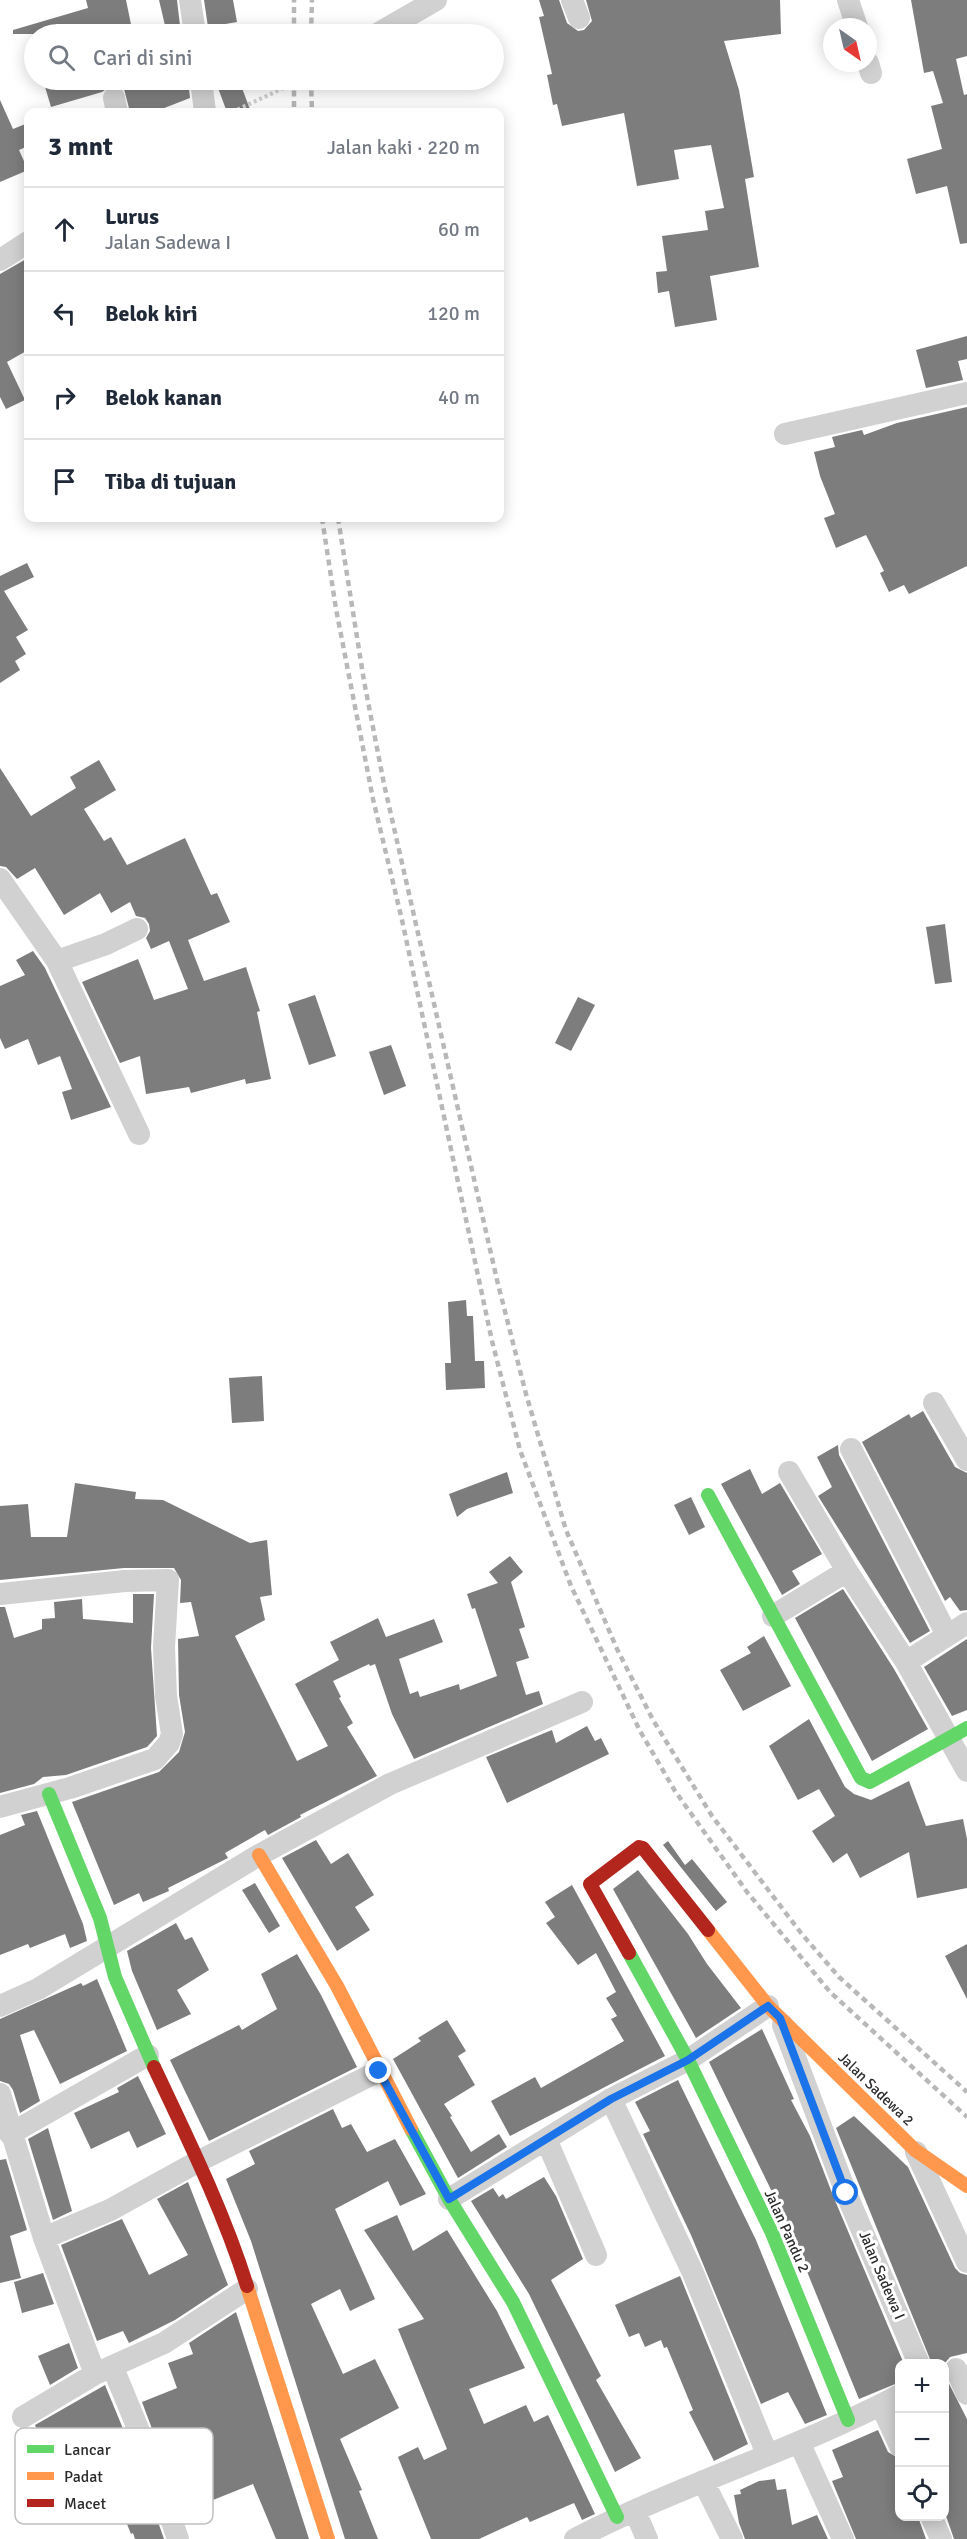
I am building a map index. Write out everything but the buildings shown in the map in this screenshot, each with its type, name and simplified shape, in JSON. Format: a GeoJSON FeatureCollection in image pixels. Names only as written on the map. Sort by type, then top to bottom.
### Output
{"type":"FeatureCollection","features":[{"type":"Feature","properties":{"kind":"street"},"geometry":{"type":"LineString","coordinates":[[190,0],[194,24]]}},
{"type":"Feature","properties":{"kind":"street"},"geometry":{"type":"LineString","coordinates":[[388,24],[405,8],[436,0]]}},
{"type":"Feature","properties":{"kind":"street"},"geometry":{"type":"LineString","coordinates":[[848,0],[854,18]]}},
{"type":"Feature","properties":{"kind":"street"},"geometry":{"type":"LineString","coordinates":[[202,90],[204,108]]}},
{"type":"Feature","properties":{"kind":"street"},"geometry":{"type":"LineString","coordinates":[[0,260],[24,245]]}},
{"type":"Feature","properties":{"kind":"street"},"geometry":{"type":"LineString","coordinates":[[785,434],[967,393]]}},
{"type":"Feature","properties":{"kind":"street"},"geometry":{"type":"LineString","coordinates":[[0,879],[57,961],[139,1134]]}},
{"type":"Feature","properties":{"kind":"street"},"geometry":{"type":"LineString","coordinates":[[57,961],[106,944],[137,929]]}},
{"type":"Feature","properties":{"kind":"street"},"geometry":{"type":"LineString","coordinates":[[934,1403],[967,1460]]}},
{"type":"Feature","properties":{"kind":"street"},"geometry":{"type":"LineString","coordinates":[[850,1449],[947,1635]]}},
{"type":"Feature","properties":{"kind":"street"},"geometry":{"type":"LineString","coordinates":[[789,1472],[847,1570],[906,1662],[958,1733],[967,1772]]}},
{"type":"Feature","properties":{"kind":"street"},"geometry":{"type":"LineString","coordinates":[[708,1495],[861,1778],[866,1781],[878,1778],[958,1733]]}},
{"type":"Feature","properties":{"kind":"street"},"geometry":{"type":"LineString","coordinates":[[773,1616],[847,1570]]}},
{"type":"Feature","properties":{"kind":"street"},"geometry":{"type":"LineString","coordinates":[[0,1594],[166,1579],[170,1584],[164,1647],[166,1696],[172,1734],[169,1743],[155,1759],[49,1794],[0,1807]]}},
{"type":"Feature","properties":{"kind":"street"},"geometry":{"type":"LineString","coordinates":[[906,1662],[967,1623]]}},
{"type":"Feature","properties":{"kind":"street"},"geometry":{"type":"LineString","coordinates":[[0,2006],[38,1989],[106,1945],[259,1855],[408,1775],[582,1702]]}},
{"type":"Feature","properties":{"kind":"street"},"geometry":{"type":"LineString","coordinates":[[49,1794],[100,1918],[115,1977],[148,2055],[199,2161],[234,2246],[270,2350],[328,2539]]}},
{"type":"Feature","properties":{"kind":"street","name":"Jalan Sadewa 2"},"geometry":{"type":"LineString","coordinates":[[688,2060],[589,1887],[639,1847],[643,1848],[774,2012],[915,2150],[967,2186]]}},
{"type":"Feature","properties":{"kind":"street"},"geometry":{"type":"LineString","coordinates":[[259,1855],[337,1986],[379,2071],[449,2199],[513,2302],[626,2514],[646,2539]]}},
{"type":"Feature","properties":{"kind":"street"},"geometry":{"type":"LineString","coordinates":[[449,2199],[611,2099],[688,2060],[774,2012]]}},
{"type":"Feature","properties":{"kind":"street","name":"Jalan Sadewa I"},"geometry":{"type":"LineString","coordinates":[[774,2012],[846,2193],[918,2359]]}},
{"type":"Feature","properties":{"kind":"street"},"geometry":{"type":"LineString","coordinates":[[10,2134],[68,2103],[148,2055]]}},
{"type":"Feature","properties":{"kind":"street","name":"Jalan Pandu 2"},"geometry":{"type":"LineString","coordinates":[[688,2060],[772,2233],[848,2420]]}},
{"type":"Feature","properties":{"kind":"street"},"geometry":{"type":"LineString","coordinates":[[44,2238],[110,2210],[199,2161],[379,2071]]}},
{"type":"Feature","properties":{"kind":"street"},"geometry":{"type":"LineString","coordinates":[[0,2094],[10,2134],[44,2238],[104,2371],[134,2428]]}},
{"type":"Feature","properties":{"kind":"street"},"geometry":{"type":"LineString","coordinates":[[611,2099],[693,2273],[767,2454]]}},
{"type":"Feature","properties":{"kind":"street"},"geometry":{"type":"LineString","coordinates":[[546,2139],[596,2255]]}},
{"type":"Feature","properties":{"kind":"street"},"geometry":{"type":"LineString","coordinates":[[915,2150],[967,2262]]}},
{"type":"Feature","properties":{"kind":"street"},"geometry":{"type":"LineString","coordinates":[[23,2417],[104,2371],[164,2343],[247,2289]]}},
{"type":"Feature","properties":{"kind":"street"},"geometry":{"type":"LineString","coordinates":[[956,2369],[967,2394]]}},
{"type":"Feature","properties":{"kind":"street"},"geometry":{"type":"LineString","coordinates":[[575,2539],[626,2514],[799,2442],[890,2400],[895,2423]]}},
{"type":"Feature","properties":{"kind":"street"},"geometry":{"type":"LineString","coordinates":[[799,2442],[843,2539]]}},
{"type":"Feature","properties":{"kind":"street"},"geometry":{"type":"LineString","coordinates":[[703,2481],[732,2539]]}},
{"type":"Feature","properties":{"kind":"street"},"geometry":{"type":"LineString","coordinates":[[933,2521],[941,2539]]}},
{"type":"Feature","properties":{"kind":"street"},"geometry":{"type":"LineString","coordinates":[[173,2524],[178,2539]]}},
{"type":"Feature","properties":{"kind":"path"},"geometry":{"type":"LineString","coordinates":[[241,108],[279,90]]}},
{"type":"Feature","properties":{"kind":"railway"},"geometry":{"type":"LineString","coordinates":[[294,0],[294,24]]}},
{"type":"Feature","properties":{"kind":"railway"},"geometry":{"type":"LineString","coordinates":[[311,24],[312,0]]}},
{"type":"Feature","properties":{"kind":"railway"},"geometry":{"type":"LineString","coordinates":[[294,90],[294,108]]}},
{"type":"Feature","properties":{"kind":"railway"},"geometry":{"type":"LineString","coordinates":[[311,90],[312,108]]}},
{"type":"Feature","properties":{"kind":"railway"},"geometry":{"type":"LineString","coordinates":[[323,522],[336,609],[373,799],[402,920],[492,1341],[520,1450],[571,1586],[640,1731],[675,1791],[747,1892],[830,1992],[967,2117]]}},
{"type":"Feature","properties":{"kind":"railway"},"geometry":{"type":"LineString","coordinates":[[339,522],[364,681],[384,784],[497,1280],[526,1394],[566,1530],[617,1649],[653,1720],[712,1816],[801,1933],[839,1977],[967,2092]]}},
{"type":"Feature","properties":{"kind":"traffic: fast"},"geometry":{"type":"LineString","coordinates":[[708,1495],[861,1778],[870,1782],[967,1728]]}},
{"type":"Feature","properties":{"kind":"traffic: fast"},"geometry":{"type":"LineString","coordinates":[[49,1794],[100,1918],[115,1977],[154,2067]]}},
{"type":"Feature","properties":{"kind":"traffic: fast"},"geometry":{"type":"LineString","coordinates":[[629,1953],[688,2060],[772,2233],[848,2420]]}},
{"type":"Feature","properties":{"kind":"traffic: fast"},"geometry":{"type":"LineString","coordinates":[[411,2129],[449,2199],[513,2302],[617,2517]]}},
{"type":"Feature","properties":{"kind":"traffic: slow"},"geometry":{"type":"LineString","coordinates":[[259,1855],[337,1986],[411,2129]]}},
{"type":"Feature","properties":{"kind":"traffic: slow"},"geometry":{"type":"LineString","coordinates":[[708,1930],[768,2006],[915,2150],[967,2186]]}},
{"type":"Feature","properties":{"kind":"traffic: slow"},"geometry":{"type":"LineString","coordinates":[[247,2286],[328,2539]]}},
{"type":"Feature","properties":{"kind":"traffic: jam"},"geometry":{"type":"LineString","coordinates":[[629,1953],[590,1884],[639,1847],[643,1848],[708,1930]]}},
{"type":"Feature","properties":{"kind":"traffic: jam"},"geometry":{"type":"LineString","coordinates":[[154,2067],[216,2202],[247,2286]]}},
{"type":"Feature","properties":{"kind":"route"},"geometry":{"type":"LineString","coordinates":[[379,2071],[449,2199],[611,2099],[688,2060],[768,2006],[780,2018],[846,2193]]}}]}
